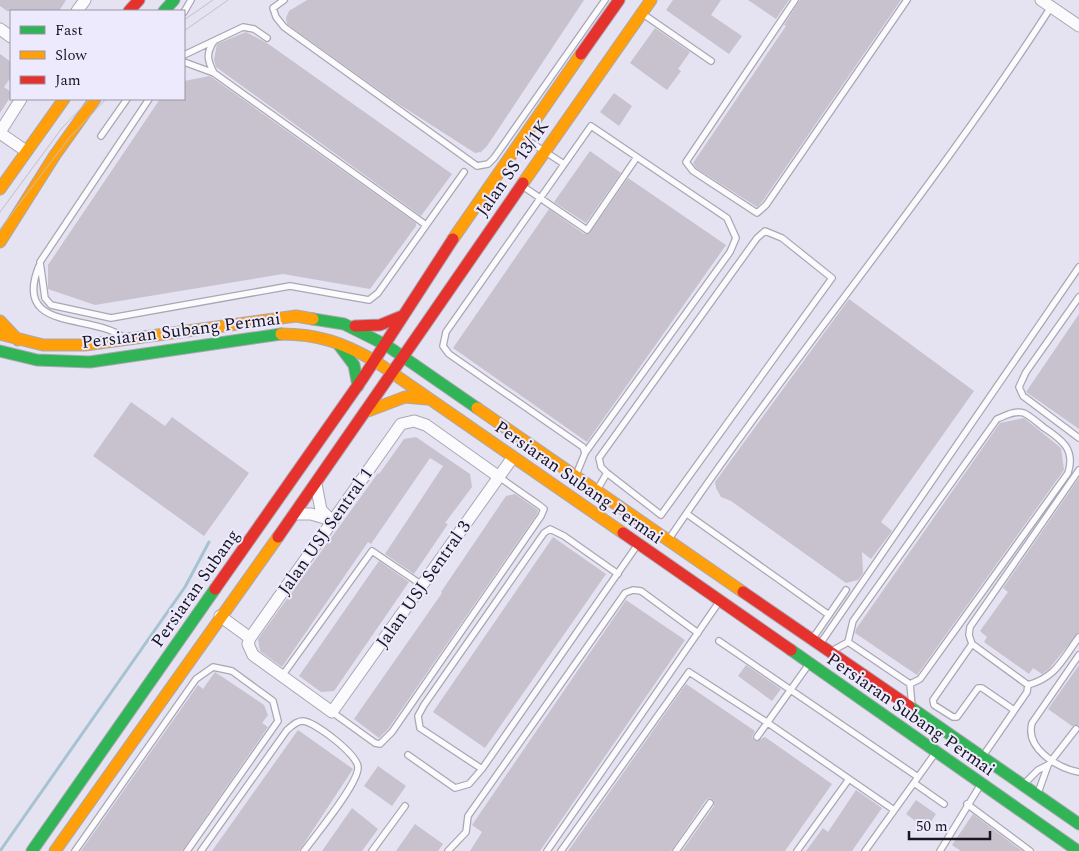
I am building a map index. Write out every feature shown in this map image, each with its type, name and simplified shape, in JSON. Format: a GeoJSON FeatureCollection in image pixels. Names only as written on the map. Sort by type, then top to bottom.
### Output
{"type":"FeatureCollection","features":[{"type":"Feature","properties":{"kind":"main road"},"geometry":{"type":"LineString","coordinates":[[130,10],[139,0]]}},
{"type":"Feature","properties":{"kind":"main road"},"geometry":{"type":"LineString","coordinates":[[165,10],[174,0]]}},
{"type":"Feature","properties":{"kind":"main road","name":"Jalan SS 13/1K"},"geometry":{"type":"LineString","coordinates":[[386,345],[473,208],[524,137],[563,77],[619,0]]}},
{"type":"Feature","properties":{"kind":"main road","name":"Jalan SS 13/1K"},"geometry":{"type":"LineString","coordinates":[[404,357],[521,185],[651,0]]}},
{"type":"Feature","properties":{"kind":"main road"},"geometry":{"type":"LineString","coordinates":[[0,189],[63,100]]}},
{"type":"Feature","properties":{"kind":"main road"},"geometry":{"type":"LineString","coordinates":[[0,242],[55,154],[94,100]]}},
{"type":"Feature","properties":{"kind":"main road"},"geometry":{"type":"LineString","coordinates":[[344,324],[366,327],[386,325],[404,314]]}},
{"type":"Feature","properties":{"kind":"main road","name":"Persiaran Subang Permai"},"geometry":{"type":"LineString","coordinates":[[0,334],[44,345],[85,344],[296,316],[344,324],[386,345],[404,357],[576,475],[668,541],[1024,784],[1079,824]]}},
{"type":"Feature","properties":{"kind":"main road"},"geometry":{"type":"LineString","coordinates":[[0,321],[18,340]]}},
{"type":"Feature","properties":{"kind":"main road","name":"Persiaran Subang Permai"},"geometry":{"type":"LineString","coordinates":[[0,351],[37,360],[90,362],[280,334],[300,334],[334,340],[375,361],[1077,850]]}},
{"type":"Feature","properties":{"kind":"main road"},"geometry":{"type":"LineString","coordinates":[[334,340],[354,365],[358,386]]}},
{"type":"Feature","properties":{"kind":"main road","name":"Persiaran Subang"},"geometry":{"type":"LineString","coordinates":[[32,851],[386,345]]}},
{"type":"Feature","properties":{"kind":"main road","name":"Persiaran Subang"},"geometry":{"type":"LineString","coordinates":[[55,851],[404,357]]}},
{"type":"Feature","properties":{"kind":"main road"},"geometry":{"type":"LineString","coordinates":[[366,412],[387,402],[411,396],[423,397],[433,401]]}},
{"type":"Feature","properties":{"kind":"main road"},"geometry":{"type":"LineString","coordinates":[[1068,816],[1077,850]]}},
{"type":"Feature","properties":{"kind":"main road"},"geometry":{"type":"LineString","coordinates":[[1051,832],[1058,851]]}},
{"type":"Feature","properties":{"kind":"street"},"geometry":{"type":"LineString","coordinates":[[1046,3],[1079,26]]}},
{"type":"Feature","properties":{"kind":"street"},"geometry":{"type":"LineString","coordinates":[[20,100],[0,132],[26,151]]}},
{"type":"Feature","properties":{"kind":"street","name":"Jalan USJ Sentral 1"},"geometry":{"type":"LineString","coordinates":[[250,638],[401,424],[420,422],[426,425],[499,477]]}},
{"type":"Feature","properties":{"kind":"street","name":"Jalan USJ Sentral 3"},"geometry":{"type":"LineString","coordinates":[[332,712],[513,457]]}},
{"type":"Feature","properties":{"kind":"street"},"geometry":{"type":"LineString","coordinates":[[316,484],[321,510],[332,520]]}},
{"type":"Feature","properties":{"kind":"street"},"geometry":{"type":"LineString","coordinates":[[294,514],[311,514],[332,520]]}},
{"type":"Feature","properties":{"kind":"street"},"geometry":{"type":"LineString","coordinates":[[220,616],[250,638],[248,644],[253,655],[332,712]]}},
{"type":"Feature","properties":{"kind":"lane"},"geometry":{"type":"LineString","coordinates":[[280,1],[273,8],[276,17],[284,27],[477,166],[488,164],[514,130],[604,0]]}},
{"type":"Feature","properties":{"kind":"lane"},"geometry":{"type":"LineString","coordinates":[[795,0],[686,162],[693,171],[757,214],[766,205],[908,0]]}},
{"type":"Feature","properties":{"kind":"lane"},"geometry":{"type":"LineString","coordinates":[[668,541],[779,382],[854,285],[1003,79],[1046,3]]}},
{"type":"Feature","properties":{"kind":"lane"},"geometry":{"type":"LineString","coordinates":[[642,12],[711,61]]}},
{"type":"Feature","properties":{"kind":"lane"},"geometry":{"type":"LineString","coordinates":[[185,55],[248,26],[267,38]]}},
{"type":"Feature","properties":{"kind":"lane"},"geometry":{"type":"LineString","coordinates":[[214,73],[208,58],[208,52],[215,40]]}},
{"type":"Feature","properties":{"kind":"lane"},"geometry":{"type":"LineString","coordinates":[[185,62],[214,73],[426,225]]}},
{"type":"Feature","properties":{"kind":"lane"},"geometry":{"type":"LineString","coordinates":[[102,136],[125,100]]}},
{"type":"Feature","properties":{"kind":"lane"},"geometry":{"type":"LineString","coordinates":[[126,338],[106,327],[56,318],[42,311],[34,295],[33,281],[39,266],[148,100]]}},
{"type":"Feature","properties":{"kind":"lane"},"geometry":{"type":"LineString","coordinates":[[576,475],[585,453],[730,252],[736,238],[727,218],[591,126],[446,332],[443,346],[449,354],[583,447],[585,453]]}},
{"type":"Feature","properties":{"kind":"lane"},"geometry":{"type":"LineString","coordinates":[[514,130],[564,164]]}},
{"type":"Feature","properties":{"kind":"lane"},"geometry":{"type":"LineString","coordinates":[[521,185],[587,230],[637,158]]}},
{"type":"Feature","properties":{"kind":"lane"},"geometry":{"type":"LineString","coordinates":[[39,266],[48,302],[103,317],[290,286],[369,300],[378,293],[464,172]]}},
{"type":"Feature","properties":{"kind":"lane"},"geometry":{"type":"LineString","coordinates":[[765,231],[782,238],[832,278],[661,515],[607,473],[601,467],[599,458],[757,238],[765,231]]}},
{"type":"Feature","properties":{"kind":"lane"},"geometry":{"type":"LineString","coordinates":[[816,642],[1079,267]]}},
{"type":"Feature","properties":{"kind":"lane"},"geometry":{"type":"LineString","coordinates":[[1079,297],[1026,372],[1019,388],[1023,396],[1047,416],[1079,438]]}},
{"type":"Feature","properties":{"kind":"lane"},"geometry":{"type":"LineString","coordinates":[[830,652],[848,642],[853,621],[998,419],[1015,412],[1023,413],[1064,441],[1071,463],[1068,473],[920,679],[910,684]]}},
{"type":"Feature","properties":{"kind":"lane"},"geometry":{"type":"LineString","coordinates":[[1028,685],[972,644],[969,635],[970,627],[1079,470]]}},
{"type":"Feature","properties":{"kind":"lane"},"geometry":{"type":"LineString","coordinates":[[597,490],[607,473]]}},
{"type":"Feature","properties":{"kind":"lane"},"geometry":{"type":"LineString","coordinates":[[332,712],[375,743],[380,744],[392,732],[544,509],[499,477]]}},
{"type":"Feature","properties":{"kind":"lane"},"geometry":{"type":"LineString","coordinates":[[687,514],[829,615]]}},
{"type":"Feature","properties":{"kind":"lane"},"geometry":{"type":"LineString","coordinates":[[482,769],[420,728],[418,716],[424,705],[544,534],[550,530],[564,536],[618,574]]}},
{"type":"Feature","properties":{"kind":"lane"},"geometry":{"type":"LineString","coordinates":[[408,755],[455,788],[469,784],[482,769],[638,544]]}},
{"type":"Feature","properties":{"kind":"lane"},"geometry":{"type":"LineString","coordinates":[[282,676],[372,551],[422,585]]}},
{"type":"Feature","properties":{"kind":"lane"},"geometry":{"type":"LineString","coordinates":[[816,642],[829,615],[846,590]]}},
{"type":"Feature","properties":{"kind":"lane"},"geometry":{"type":"LineString","coordinates":[[448,851],[466,832],[468,816],[625,593],[641,591],[698,633]]}},
{"type":"Feature","properties":{"kind":"lane"},"geometry":{"type":"LineString","coordinates":[[547,851],[720,602]]}},
{"type":"Feature","properties":{"kind":"lane"},"geometry":{"type":"LineString","coordinates":[[1028,685],[1044,681],[1054,672],[1079,638]]}},
{"type":"Feature","properties":{"kind":"lane"},"geometry":{"type":"LineString","coordinates":[[719,641],[792,690],[916,780],[944,804]]}},
{"type":"Feature","properties":{"kind":"lane"},"geometry":{"type":"LineString","coordinates":[[848,642],[910,684]]}},
{"type":"Feature","properties":{"kind":"lane"},"geometry":{"type":"LineString","coordinates":[[972,644],[933,700],[934,705],[953,717],[957,717],[978,688],[982,688],[1014,710]]}},
{"type":"Feature","properties":{"kind":"lane"},"geometry":{"type":"LineString","coordinates":[[1079,655],[1032,723],[1030,731],[1038,749],[1050,762],[1079,772]]}},
{"type":"Feature","properties":{"kind":"lane"},"geometry":{"type":"LineString","coordinates":[[757,737],[809,664]]}},
{"type":"Feature","properties":{"kind":"lane"},"geometry":{"type":"LineString","coordinates":[[75,851],[196,679],[213,667],[223,668],[232,671],[273,701],[278,721],[187,851]]}},
{"type":"Feature","properties":{"kind":"lane"},"geometry":{"type":"LineString","coordinates":[[561,851],[689,672],[768,723],[894,810]]}},
{"type":"Feature","properties":{"kind":"lane"},"geometry":{"type":"LineString","coordinates":[[910,684],[912,708]]}},
{"type":"Feature","properties":{"kind":"lane"},"geometry":{"type":"LineString","coordinates":[[983,756],[1027,692],[1028,685]]}},
{"type":"Feature","properties":{"kind":"lane"},"geometry":{"type":"LineString","coordinates":[[201,851],[287,730],[296,722],[304,721],[322,731],[353,755],[358,766],[355,781],[304,851]]}},
{"type":"Feature","properties":{"kind":"lane"},"geometry":{"type":"LineString","coordinates":[[1024,784],[1038,770],[1050,762],[1076,731]]}},
{"type":"Feature","properties":{"kind":"lane"},"geometry":{"type":"LineString","coordinates":[[865,851],[936,752]]}},
{"type":"Feature","properties":{"kind":"lane"},"geometry":{"type":"LineString","coordinates":[[1038,794],[1050,762]]}},
{"type":"Feature","properties":{"kind":"lane"},"geometry":{"type":"LineString","coordinates":[[797,851],[849,779]]}},
{"type":"Feature","properties":{"kind":"lane"},"geometry":{"type":"LineString","coordinates":[[940,851],[967,804],[981,784]]}},
{"type":"Feature","properties":{"kind":"lane"},"geometry":{"type":"LineString","coordinates":[[676,851],[710,803]]}},
{"type":"Feature","properties":{"kind":"lane"},"geometry":{"type":"LineString","coordinates":[[967,804],[1030,851]]}},
{"type":"Feature","properties":{"kind":"lane"},"geometry":{"type":"LineString","coordinates":[[372,851],[406,806]]}},
{"type":"Feature","properties":{"kind":"building"},"geometry":{"type":"Polygon","coordinates":[[[0,0],[66,0],[60,10],[7,11],[0,6],[0,0]]]}},
{"type":"Feature","properties":{"kind":"building"},"geometry":{"type":"Polygon","coordinates":[[[307,0],[584,0],[487,146],[481,152],[475,153],[397,103],[287,24],[286,18],[289,11],[307,0]]]}},
{"type":"Feature","properties":{"kind":"building"},"geometry":{"type":"Polygon","coordinates":[[[673,0],[721,0],[711,15],[742,36],[729,54],[666,10],[673,0]]]}},
{"type":"Feature","properties":{"kind":"building"},"geometry":{"type":"Polygon","coordinates":[[[748,0],[789,0],[776,19],[748,0]]]}},
{"type":"Feature","properties":{"kind":"building"},"geometry":{"type":"Polygon","coordinates":[[[800,0],[901,0],[757,207],[696,168],[693,163],[786,26],[784,25],[800,0]]]}},
{"type":"Feature","properties":{"kind":"building"},"geometry":{"type":"Polygon","coordinates":[[[655,28],[690,52],[678,69],[681,71],[667,90],[630,63],[655,28]]]}},
{"type":"Feature","properties":{"kind":"building"},"geometry":{"type":"Polygon","coordinates":[[[246,32],[267,43],[452,174],[421,216],[216,67],[214,60],[217,44],[246,32]]]}},
{"type":"Feature","properties":{"kind":"building"},"geometry":{"type":"Polygon","coordinates":[[[0,54],[10,61],[10,78],[4,87],[10,91],[10,98],[0,113],[0,54]]]}},
{"type":"Feature","properties":{"kind":"building"},"geometry":{"type":"Polygon","coordinates":[[[210,76],[416,223],[416,226],[370,289],[283,274],[95,305],[48,289],[48,265],[159,100],[185,100],[185,81],[210,76]]]}},
{"type":"Feature","properties":{"kind":"building"},"geometry":{"type":"Polygon","coordinates":[[[614,93],[632,106],[619,126],[600,112],[614,93]]]}},
{"type":"Feature","properties":{"kind":"building"},"geometry":{"type":"Polygon","coordinates":[[[590,151],[621,173],[586,223],[554,202],[590,151]]]}},
{"type":"Feature","properties":{"kind":"building"},"geometry":{"type":"Polygon","coordinates":[[[628,178],[726,245],[587,442],[453,348],[549,209],[584,234],[589,234],[628,178]]]}},
{"type":"Feature","properties":{"kind":"building"},"geometry":{"type":"Polygon","coordinates":[[[849,299],[974,391],[881,522],[892,531],[871,559],[862,552],[863,573],[858,580],[846,583],[731,501],[721,497],[715,482],[849,299]]]}},
{"type":"Feature","properties":{"kind":"building"},"geometry":{"type":"Polygon","coordinates":[[[1079,314],[1079,429],[1026,392],[1079,314]]]}},
{"type":"Feature","properties":{"kind":"building"},"geometry":{"type":"Polygon","coordinates":[[[131,402],[165,426],[172,417],[249,473],[204,536],[93,456],[131,402]]]}},
{"type":"Feature","properties":{"kind":"building"},"geometry":{"type":"Polygon","coordinates":[[[1024,418],[1061,448],[1064,470],[917,675],[855,633],[856,629],[1000,423],[1024,418]]]}},
{"type":"Feature","properties":{"kind":"building"},"geometry":{"type":"Polygon","coordinates":[[[416,437],[470,474],[472,487],[445,523],[448,524],[414,574],[385,554],[443,466],[430,458],[371,544],[368,542],[282,667],[260,651],[258,639],[404,439],[416,437]]]}},
{"type":"Feature","properties":{"kind":"building"},"geometry":{"type":"Polygon","coordinates":[[[1079,478],[1079,632],[1049,669],[1042,674],[1033,668],[1029,674],[984,642],[987,637],[980,631],[1008,592],[1003,588],[1079,478]]]}},
{"type":"Feature","properties":{"kind":"building"},"geometry":{"type":"Polygon","coordinates":[[[515,494],[538,510],[537,514],[388,729],[379,738],[354,719],[442,593],[506,496],[515,494]]]}},
{"type":"Feature","properties":{"kind":"building"},"geometry":{"type":"Polygon","coordinates":[[[553,537],[606,574],[485,748],[433,712],[553,537]]]}},
{"type":"Feature","properties":{"kind":"building"},"geometry":{"type":"Polygon","coordinates":[[[379,561],[409,582],[334,691],[321,692],[299,676],[379,561]]]}},
{"type":"Feature","properties":{"kind":"building"},"geometry":{"type":"Polygon","coordinates":[[[626,600],[685,640],[540,851],[470,851],[482,832],[472,825],[626,600]]]}},
{"type":"Feature","properties":{"kind":"building"},"geometry":{"type":"Polygon","coordinates":[[[746,665],[781,689],[772,701],[738,676],[746,665]]]}},
{"type":"Feature","properties":{"kind":"building"},"geometry":{"type":"Polygon","coordinates":[[[1079,665],[1079,725],[1072,726],[1048,709],[1079,665]]]}},
{"type":"Feature","properties":{"kind":"building"},"geometry":{"type":"Polygon","coordinates":[[[215,672],[264,705],[268,715],[262,723],[268,727],[182,851],[81,851],[198,685],[203,689],[215,672]]]}},
{"type":"Feature","properties":{"kind":"building"},"geometry":{"type":"Polygon","coordinates":[[[686,684],[755,731],[752,737],[755,741],[765,737],[832,784],[785,851],[682,851],[714,806],[714,801],[710,798],[706,800],[671,851],[568,851],[686,684]]]}},
{"type":"Feature","properties":{"kind":"building"},"geometry":{"type":"Polygon","coordinates":[[[298,730],[353,769],[299,851],[212,851],[298,730]]]}},
{"type":"Feature","properties":{"kind":"building"},"geometry":{"type":"Polygon","coordinates":[[[378,766],[406,786],[392,806],[364,786],[378,766]]]}},
{"type":"Feature","properties":{"kind":"building"},"geometry":{"type":"Polygon","coordinates":[[[856,790],[882,808],[852,851],[806,851],[823,828],[828,832],[856,790]]]}},
{"type":"Feature","properties":{"kind":"building"},"geometry":{"type":"Polygon","coordinates":[[[916,800],[936,814],[926,829],[906,814],[916,800]]]}},
{"type":"Feature","properties":{"kind":"building"},"geometry":{"type":"Polygon","coordinates":[[[352,808],[378,829],[362,851],[322,851],[352,808]]]}},
{"type":"Feature","properties":{"kind":"building"},"geometry":{"type":"Polygon","coordinates":[[[973,814],[1022,851],[961,851],[952,845],[973,814]]]}},
{"type":"Feature","properties":{"kind":"building"},"geometry":{"type":"Polygon","coordinates":[[[415,824],[443,844],[438,851],[396,851],[415,824]]]}},
{"type":"Feature","properties":{"kind":"waterway"},"geometry":{"type":"LineString","coordinates":[[0,851],[185,587],[209,542]]}},
{"type":"Feature","properties":{"kind":"tram line"},"geometry":{"type":"LineString","coordinates":[[185,19],[213,0]]}},
{"type":"Feature","properties":{"kind":"tram line"},"geometry":{"type":"LineString","coordinates":[[185,30],[228,0]]}},
{"type":"Feature","properties":{"kind":"tram line"},"geometry":{"type":"LineString","coordinates":[[0,212],[62,128],[89,100]]}},
{"type":"Feature","properties":{"kind":"tram line"},"geometry":{"type":"LineString","coordinates":[[0,229],[70,137],[105,100]]}},
{"type":"Feature","properties":{"kind":"traffic: fast"},"geometry":{"type":"LineString","coordinates":[[165,10],[174,0]]}},
{"type":"Feature","properties":{"kind":"traffic: fast"},"geometry":{"type":"LineString","coordinates":[[313,319],[344,324],[386,345],[477,408]]}},
{"type":"Feature","properties":{"kind":"traffic: fast"},"geometry":{"type":"LineString","coordinates":[[0,351],[37,360],[90,362],[281,334]]}},
{"type":"Feature","properties":{"kind":"traffic: fast"},"geometry":{"type":"LineString","coordinates":[[339,345],[354,365],[358,386]]}},
{"type":"Feature","properties":{"kind":"traffic: fast"},"geometry":{"type":"LineString","coordinates":[[32,851],[215,589]]}},
{"type":"Feature","properties":{"kind":"traffic: fast"},"geometry":{"type":"LineString","coordinates":[[791,650],[1078,851]]}},
{"type":"Feature","properties":{"kind":"traffic: fast"},"geometry":{"type":"LineString","coordinates":[[909,706],[1079,824]]}},
{"type":"Feature","properties":{"kind":"traffic: slow"},"geometry":{"type":"LineString","coordinates":[[523,183],[651,0]]}},
{"type":"Feature","properties":{"kind":"traffic: slow"},"geometry":{"type":"LineString","coordinates":[[453,239],[581,54]]}},
{"type":"Feature","properties":{"kind":"traffic: slow"},"geometry":{"type":"LineString","coordinates":[[0,189],[63,100]]}},
{"type":"Feature","properties":{"kind":"traffic: slow"},"geometry":{"type":"LineString","coordinates":[[0,242],[55,155],[94,100]]}},
{"type":"Feature","properties":{"kind":"traffic: slow"},"geometry":{"type":"LineString","coordinates":[[0,334],[43,345],[85,345],[296,316],[313,319]]}},
{"type":"Feature","properties":{"kind":"traffic: slow"},"geometry":{"type":"LineString","coordinates":[[0,321],[18,340]]}},
{"type":"Feature","properties":{"kind":"traffic: slow"},"geometry":{"type":"LineString","coordinates":[[281,334],[295,334],[330,341],[352,349],[375,361],[623,533]]}},
{"type":"Feature","properties":{"kind":"traffic: slow"},"geometry":{"type":"LineString","coordinates":[[368,411],[405,397],[427,399]]}},
{"type":"Feature","properties":{"kind":"traffic: slow"},"geometry":{"type":"LineString","coordinates":[[477,408],[743,592]]}},
{"type":"Feature","properties":{"kind":"traffic: slow"},"geometry":{"type":"LineString","coordinates":[[55,851],[278,537]]}},
{"type":"Feature","properties":{"kind":"traffic: jam"},"geometry":{"type":"LineString","coordinates":[[130,10],[139,0]]}},
{"type":"Feature","properties":{"kind":"traffic: jam"},"geometry":{"type":"LineString","coordinates":[[581,54],[619,0]]}},
{"type":"Feature","properties":{"kind":"traffic: jam"},"geometry":{"type":"LineString","coordinates":[[278,537],[523,183]]}},
{"type":"Feature","properties":{"kind":"traffic: jam"},"geometry":{"type":"LineString","coordinates":[[215,589],[363,378],[453,239]]}},
{"type":"Feature","properties":{"kind":"traffic: jam"},"geometry":{"type":"LineString","coordinates":[[355,326],[380,325],[402,316]]}},
{"type":"Feature","properties":{"kind":"traffic: jam"},"geometry":{"type":"LineString","coordinates":[[623,533],[791,650]]}},
{"type":"Feature","properties":{"kind":"traffic: jam"},"geometry":{"type":"LineString","coordinates":[[743,592],[909,706]]}}]}
